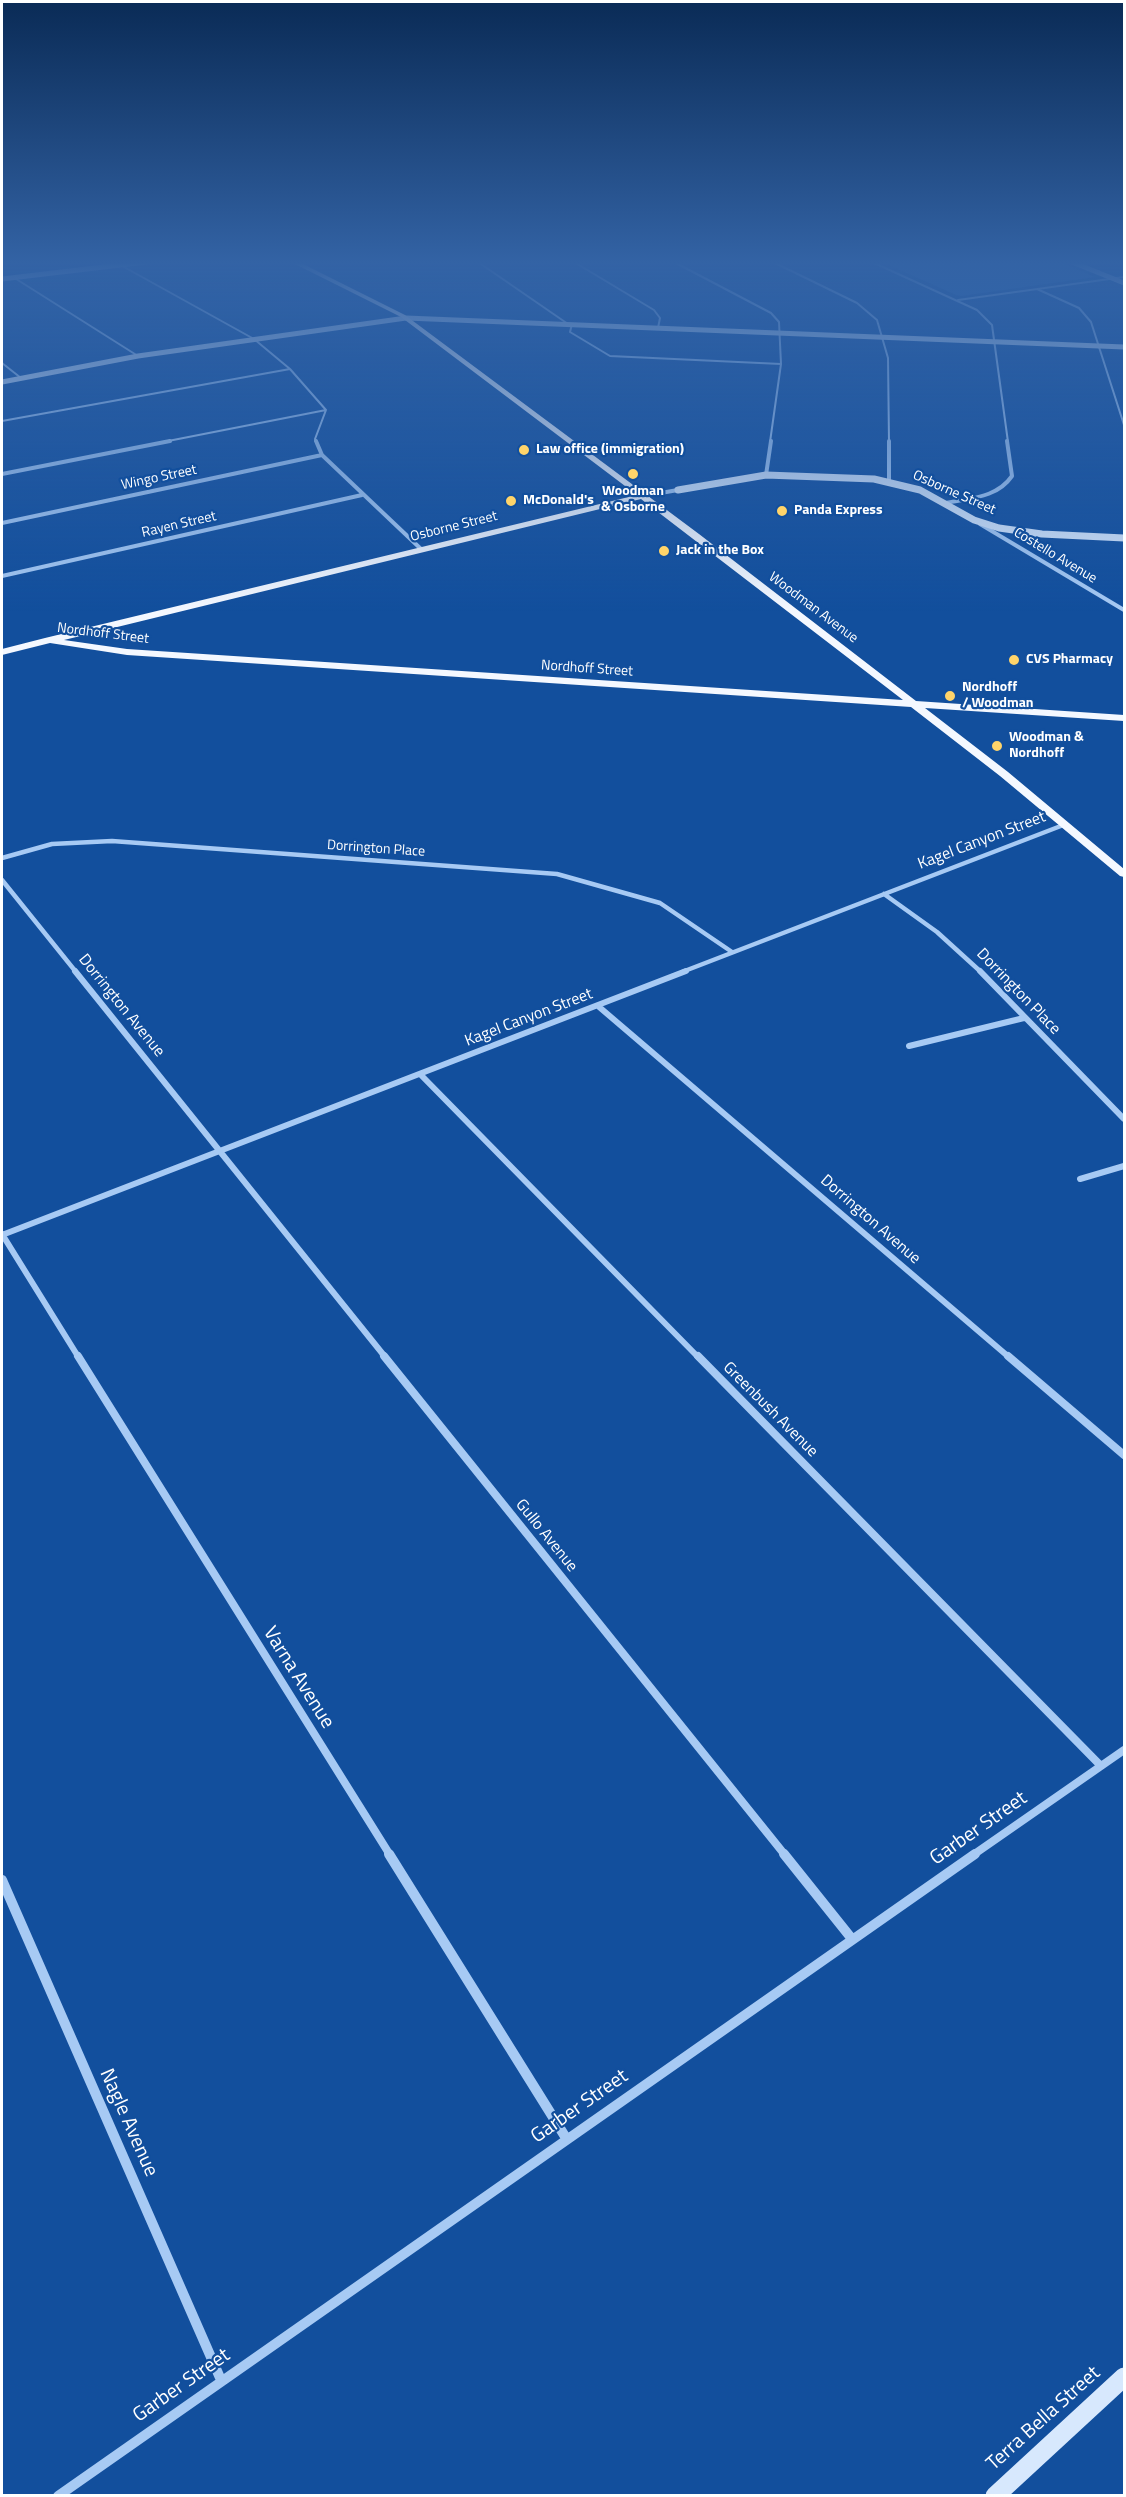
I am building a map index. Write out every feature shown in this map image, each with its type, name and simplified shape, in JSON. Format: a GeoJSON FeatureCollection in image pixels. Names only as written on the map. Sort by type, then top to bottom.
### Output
{"type":"FeatureCollection","features":[{"type":"Feature","properties":{"kind":"main road","name":"Woodman Avenue"},"geometry":{"type":"LineString","coordinates":[[487,379],[644,496],[912,704],[1066,824],[1125,874]]}},
{"type":"Feature","properties":{"kind":"main road","name":"Osborne Street"},"geometry":{"type":"LineString","coordinates":[[2,652],[644,496]]}},
{"type":"Feature","properties":{"kind":"main road"},"geometry":{"type":"LineString","coordinates":[[127,621],[115,639],[130,645],[154,647],[173,655]]}},
{"type":"Feature","properties":{"kind":"main road","name":"Nordhoff Street"},"geometry":{"type":"LineString","coordinates":[[48,640],[108,650],[173,655],[1125,718]]}},
{"type":"Feature","properties":{"kind":"street"},"geometry":{"type":"LineString","coordinates":[[2,382],[18,379]]}},
{"type":"Feature","properties":{"kind":"street"},"geometry":{"type":"LineString","coordinates":[[2,421],[237,379]]}},
{"type":"Feature","properties":{"kind":"street"},"geometry":{"type":"LineString","coordinates":[[298,379],[326,410]]}},
{"type":"Feature","properties":{"kind":"street"},"geometry":{"type":"LineString","coordinates":[[766,475],[779,379]]}},
{"type":"Feature","properties":{"kind":"street"},"geometry":{"type":"LineString","coordinates":[[888,379],[889,482]]}},
{"type":"Feature","properties":{"kind":"street"},"geometry":{"type":"LineString","coordinates":[[946,503],[990,494],[1002,488],[1012,476],[999,379]]}},
{"type":"Feature","properties":{"kind":"street"},"geometry":{"type":"LineString","coordinates":[[1110,379],[1125,425]]}},
{"type":"Feature","properties":{"kind":"street"},"geometry":{"type":"LineString","coordinates":[[326,410],[315,439],[322,455],[421,549]]}},
{"type":"Feature","properties":{"kind":"street"},"geometry":{"type":"LineString","coordinates":[[2,474],[326,410]]}},
{"type":"Feature","properties":{"kind":"street","name":"Wingo Street"},"geometry":{"type":"LineString","coordinates":[[2,523],[322,455]]}},
{"type":"Feature","properties":{"kind":"street","name":"Osborne Street"},"geometry":{"type":"LineString","coordinates":[[644,496],[766,475],[838,477],[889,482],[920,490],[975,520],[999,528],[1030,533],[1125,538]]}},
{"type":"Feature","properties":{"kind":"street","name":"Rayen Street"},"geometry":{"type":"LineString","coordinates":[[2,576],[362,495]]}},
{"type":"Feature","properties":{"kind":"street","name":"Costello Avenue"},"geometry":{"type":"LineString","coordinates":[[975,520],[1125,610]]}},
{"type":"Feature","properties":{"kind":"street","name":"Kagel Canyon Street"},"geometry":{"type":"LineString","coordinates":[[2,1235],[1066,824]]}},
{"type":"Feature","properties":{"kind":"street","name":"Dorrington Place"},"geometry":{"type":"LineString","coordinates":[[2,858],[52,844],[112,841],[557,874],[660,903],[732,952]]}},
{"type":"Feature","properties":{"kind":"street","name":"Dorrington Avenue"},"geometry":{"type":"LineString","coordinates":[[2,880],[219,1150]]}},
{"type":"Feature","properties":{"kind":"street","name":"Dorrington Place"},"geometry":{"type":"LineString","coordinates":[[884,894],[937,932],[966,957],[1125,1119]]}},
{"type":"Feature","properties":{"kind":"street","name":"Dorrington Avenue"},"geometry":{"type":"LineString","coordinates":[[598,1006],[1125,1455]]}},
{"type":"Feature","properties":{"kind":"street"},"geometry":{"type":"LineString","coordinates":[[909,1046],[1024,1018]]}},
{"type":"Feature","properties":{"kind":"street","name":"Greenbush Avenue"},"geometry":{"type":"LineString","coordinates":[[420,1074],[1101,1766]]}},
{"type":"Feature","properties":{"kind":"street","name":"Gullo Avenue"},"geometry":{"type":"LineString","coordinates":[[219,1150],[852,1939]]}},
{"type":"Feature","properties":{"kind":"street"},"geometry":{"type":"LineString","coordinates":[[1080,1179],[1125,1166]]}},
{"type":"Feature","properties":{"kind":"street","name":"Varna Avenue"},"geometry":{"type":"LineString","coordinates":[[2,1235],[566,2138]]}},
{"type":"Feature","properties":{"kind":"street","name":"Garber Street"},"geometry":{"type":"LineString","coordinates":[[58,2496],[566,2138],[1125,1750]]}},
{"type":"Feature","properties":{"kind":"street","name":"Nagle Avenue"},"geometry":{"type":"LineString","coordinates":[[2,1880],[221,2380]]}},
{"type":"Feature","properties":{"kind":"street","name":"Terra Bella Street"},"geometry":{"type":"LineString","coordinates":[[995,2496],[1125,2377]]}},
{"type":"Feature","properties":{"kind":"place","name":"Law office (immigration)"},"geometry":{"type":"Point","coordinates":[524,450]}},
{"type":"Feature","properties":{"kind":"place","name":"Woodman & Osborne"},"geometry":{"type":"Point","coordinates":[633,474]}},
{"type":"Feature","properties":{"kind":"place","name":"McDonald's"},"geometry":{"type":"Point","coordinates":[511,501]}},
{"type":"Feature","properties":{"kind":"place","name":"Panda Express"},"geometry":{"type":"Point","coordinates":[782,511]}},
{"type":"Feature","properties":{"kind":"place","name":"Jack in the Box"},"geometry":{"type":"Point","coordinates":[664,551]}},
{"type":"Feature","properties":{"kind":"place","name":"CVS Pharmacy"},"geometry":{"type":"Point","coordinates":[1014,660]}},
{"type":"Feature","properties":{"kind":"place","name":"Nordhoff / Woodman"},"geometry":{"type":"Point","coordinates":[950,696]}},
{"type":"Feature","properties":{"kind":"place","name":"Woodman & Nordhoff"},"geometry":{"type":"Point","coordinates":[997,746]}}]}
